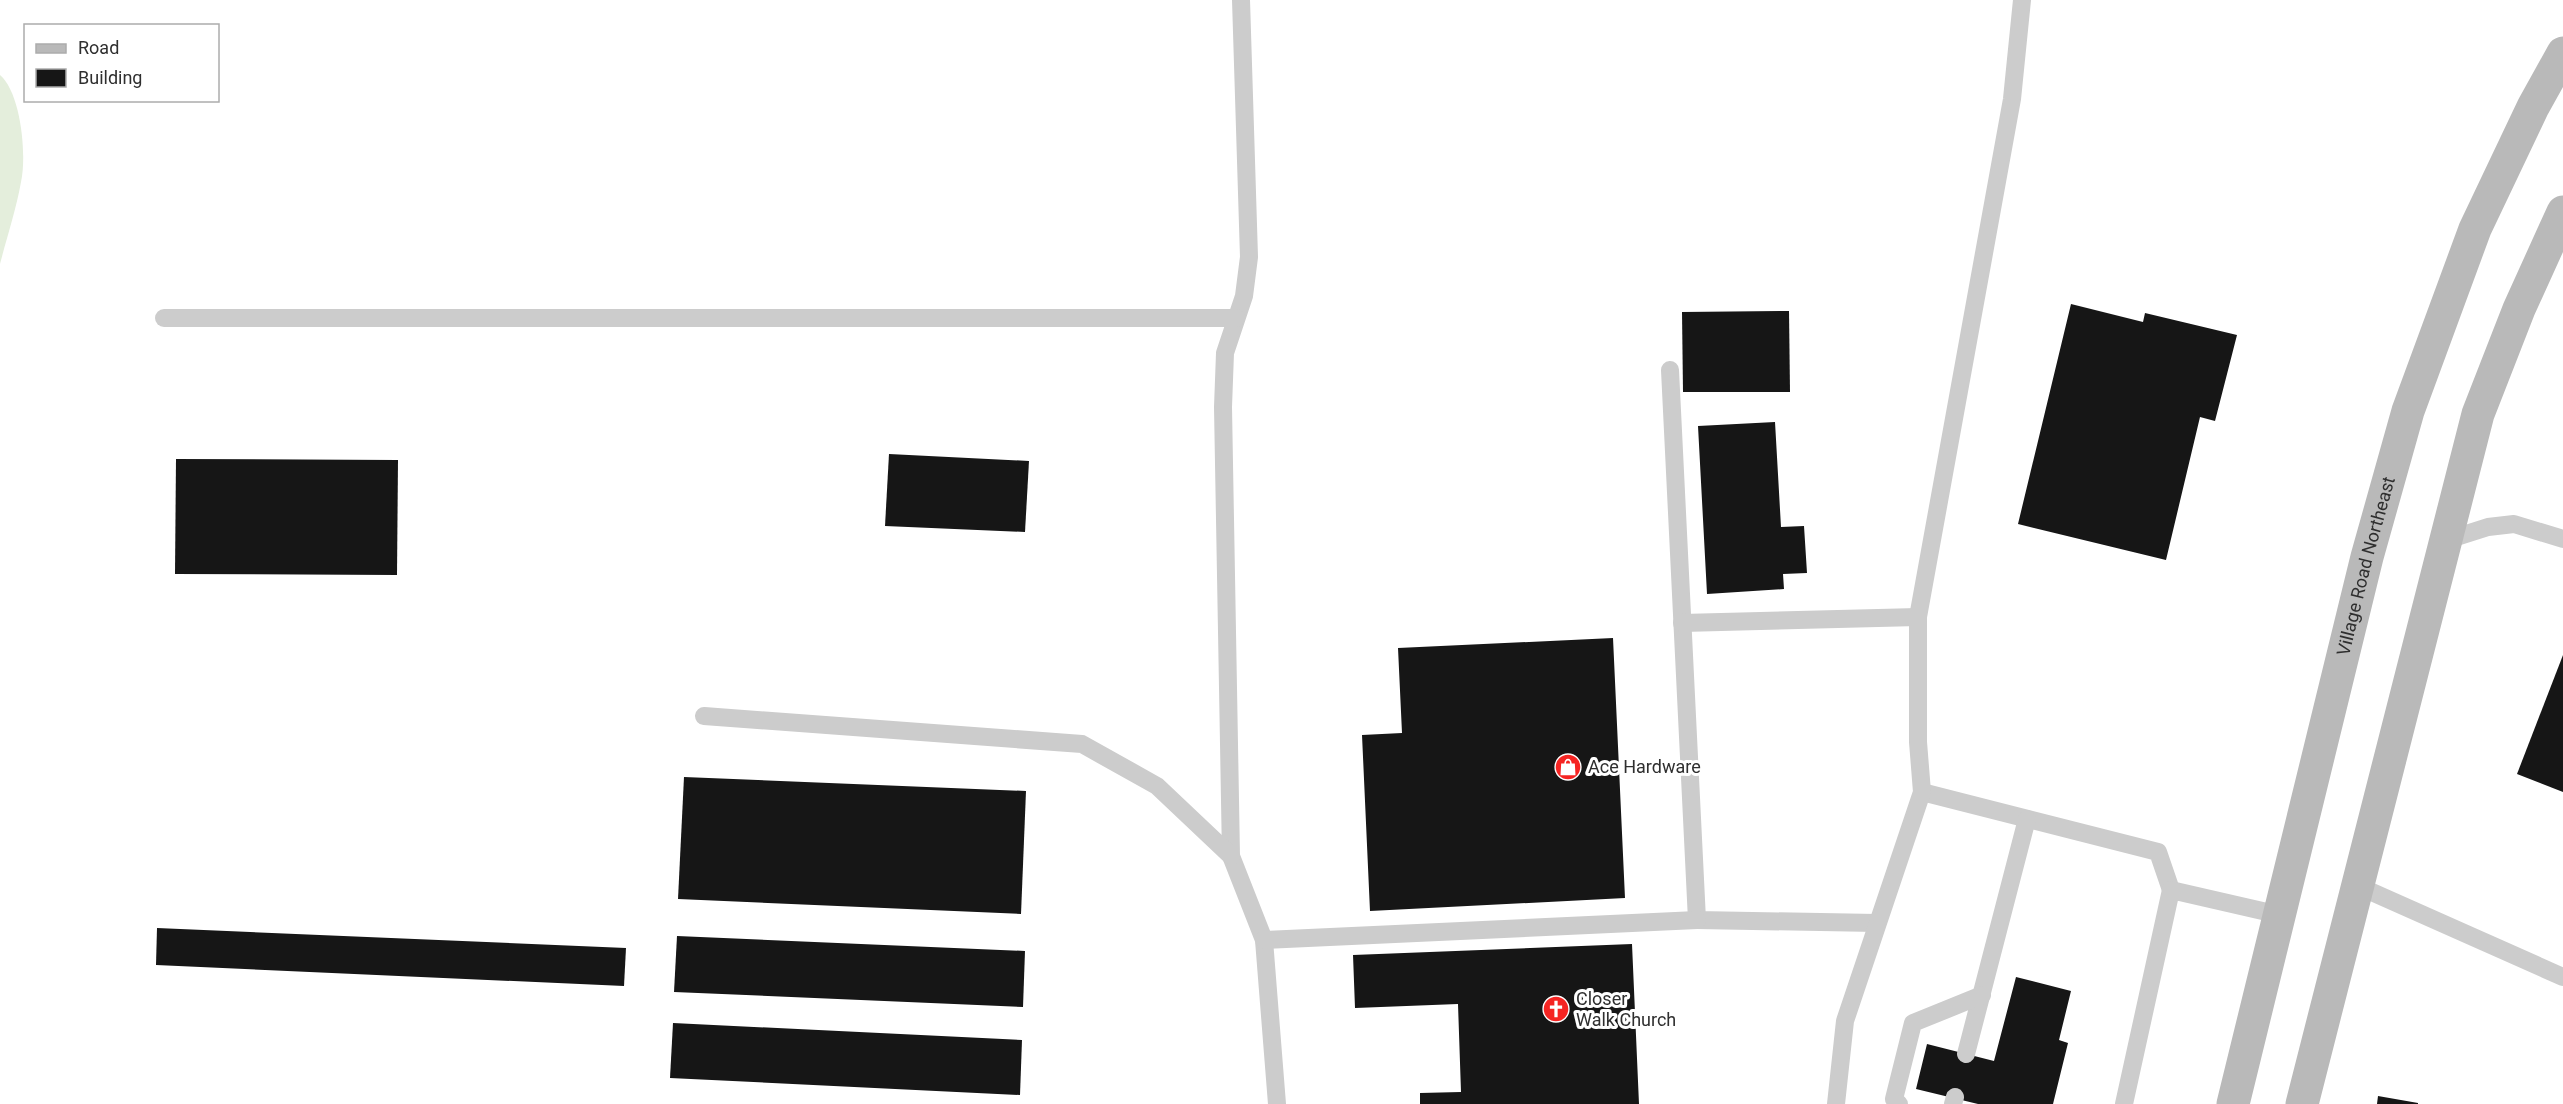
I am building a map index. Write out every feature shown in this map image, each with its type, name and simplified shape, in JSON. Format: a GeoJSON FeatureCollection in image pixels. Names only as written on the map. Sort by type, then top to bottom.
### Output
{"type":"FeatureCollection","features":[{"type":"Feature","properties":{"kind":"main road","name":"Village Road Northeast"},"geometry":{"type":"LineString","coordinates":[[2233,1104],[2367,557],[2408,411],[2475,229],[2533,107],[2563,53]]}},
{"type":"Feature","properties":{"kind":"main road"},"geometry":{"type":"LineString","coordinates":[[2302,1104],[2356,885],[2478,414],[2519,309],[2563,212]]}},
{"type":"Feature","properties":{"kind":"lane"},"geometry":{"type":"LineString","coordinates":[[1241,0],[1249,257],[1244,296],[1225,353],[1223,407],[1231,856],[1264,940],[1277,1104]]}},
{"type":"Feature","properties":{"kind":"lane"},"geometry":{"type":"LineString","coordinates":[[1836,1104],[1845,1021],[1922,792],[1918,742],[1918,617],[2012,99],[2022,0]]}},
{"type":"Feature","properties":{"kind":"lane"},"geometry":{"type":"LineString","coordinates":[[164,318],[1236,318]]}},
{"type":"Feature","properties":{"kind":"lane"},"geometry":{"type":"LineString","coordinates":[[1670,370],[1697,920]]}},
{"type":"Feature","properties":{"kind":"lane"},"geometry":{"type":"LineString","coordinates":[[2444,541],[2488,527],[2514,524],[2563,539]]}},
{"type":"Feature","properties":{"kind":"lane"},"geometry":{"type":"LineString","coordinates":[[1682,623],[1918,617]]}},
{"type":"Feature","properties":{"kind":"lane"},"geometry":{"type":"LineString","coordinates":[[704,716],[1082,744],[1157,786],[1231,856]]}},
{"type":"Feature","properties":{"kind":"lane"},"geometry":{"type":"LineString","coordinates":[[1922,792],[2158,852],[2171,890],[2124,1104]]}},
{"type":"Feature","properties":{"kind":"lane"},"geometry":{"type":"LineString","coordinates":[[1966,1054],[2027,819]]}},
{"type":"Feature","properties":{"kind":"lane"},"geometry":{"type":"LineString","coordinates":[[2356,885],[2563,977]]}},
{"type":"Feature","properties":{"kind":"lane"},"geometry":{"type":"LineString","coordinates":[[2171,890],[2280,915]]}},
{"type":"Feature","properties":{"kind":"lane"},"geometry":{"type":"LineString","coordinates":[[1264,940],[1697,920],[1877,923]]}},
{"type":"Feature","properties":{"kind":"lane"},"geometry":{"type":"LineString","coordinates":[[1899,1104],[1894,1099],[1913,1023],[1982,995]]}},
{"type":"Feature","properties":{"kind":"green space"},"geometry":{"type":"Polygon","coordinates":[[[0,75],[13,96],[21,125],[23,170],[0,264],[0,75]]]}},
{"type":"Feature","properties":{"kind":"building"},"geometry":{"type":"Polygon","coordinates":[[[2071,304],[2143,322],[2145,313],[2237,335],[2215,421],[2200,417],[2166,560],[2018,524],[2071,304]]]}},
{"type":"Feature","properties":{"kind":"building"},"geometry":{"type":"Polygon","coordinates":[[[1789,311],[1790,392],[1683,392],[1682,312],[1789,311]]]}},
{"type":"Feature","properties":{"kind":"building"},"geometry":{"type":"Polygon","coordinates":[[[1775,422],[1781,527],[1804,526],[1807,573],[1783,574],[1784,589],[1707,594],[1698,426],[1775,422]]]}},
{"type":"Feature","properties":{"kind":"building"},"geometry":{"type":"Polygon","coordinates":[[[889,454],[1029,461],[1025,532],[885,526],[889,454]]]}},
{"type":"Feature","properties":{"kind":"building"},"geometry":{"type":"Polygon","coordinates":[[[176,459],[398,460],[397,575],[175,574],[176,459]]]}},
{"type":"Feature","properties":{"kind":"building"},"geometry":{"type":"Polygon","coordinates":[[[1613,638],[1625,898],[1370,911],[1362,735],[1402,733],[1398,648],[1613,638]]]}},
{"type":"Feature","properties":{"kind":"building"},"geometry":{"type":"Polygon","coordinates":[[[2563,655],[2563,792],[2517,774],[2563,655]]]}},
{"type":"Feature","properties":{"kind":"building"},"geometry":{"type":"Polygon","coordinates":[[[684,777],[1026,791],[1021,914],[678,899],[684,777]]]}},
{"type":"Feature","properties":{"kind":"building"},"geometry":{"type":"Polygon","coordinates":[[[157,928],[626,948],[624,986],[156,965],[157,928]]]}},
{"type":"Feature","properties":{"kind":"building"},"geometry":{"type":"Polygon","coordinates":[[[677,936],[1025,951],[1023,1007],[674,992],[677,936]]]}},
{"type":"Feature","properties":{"kind":"building"},"geometry":{"type":"Polygon","coordinates":[[[1632,944],[1639,1104],[1420,1104],[1420,1093],[1461,1092],[1458,1004],[1355,1008],[1353,955],[1632,944]]]}},
{"type":"Feature","properties":{"kind":"building"},"geometry":{"type":"Polygon","coordinates":[[[2016,977],[2071,991],[2059,1040],[2068,1043],[2053,1104],[1978,1104],[1916,1089],[1927,1044],[1994,1061],[2016,977]]]}},
{"type":"Feature","properties":{"kind":"building"},"geometry":{"type":"Polygon","coordinates":[[[673,1023],[1022,1040],[1020,1095],[670,1078],[673,1023]]]}},
{"type":"Feature","properties":{"kind":"building"},"geometry":{"type":"Polygon","coordinates":[[[2378,1096],[2418,1103],[2418,1104],[2377,1104],[2378,1096]]]}},
{"type":"Feature","properties":{"kind":"place","name":"Ace Hardware"},"geometry":{"type":"Point","coordinates":[1568,767]}},
{"type":"Feature","properties":{"kind":"place","name":"Closer Walk Church"},"geometry":{"type":"Point","coordinates":[1556,1009]}}]}
